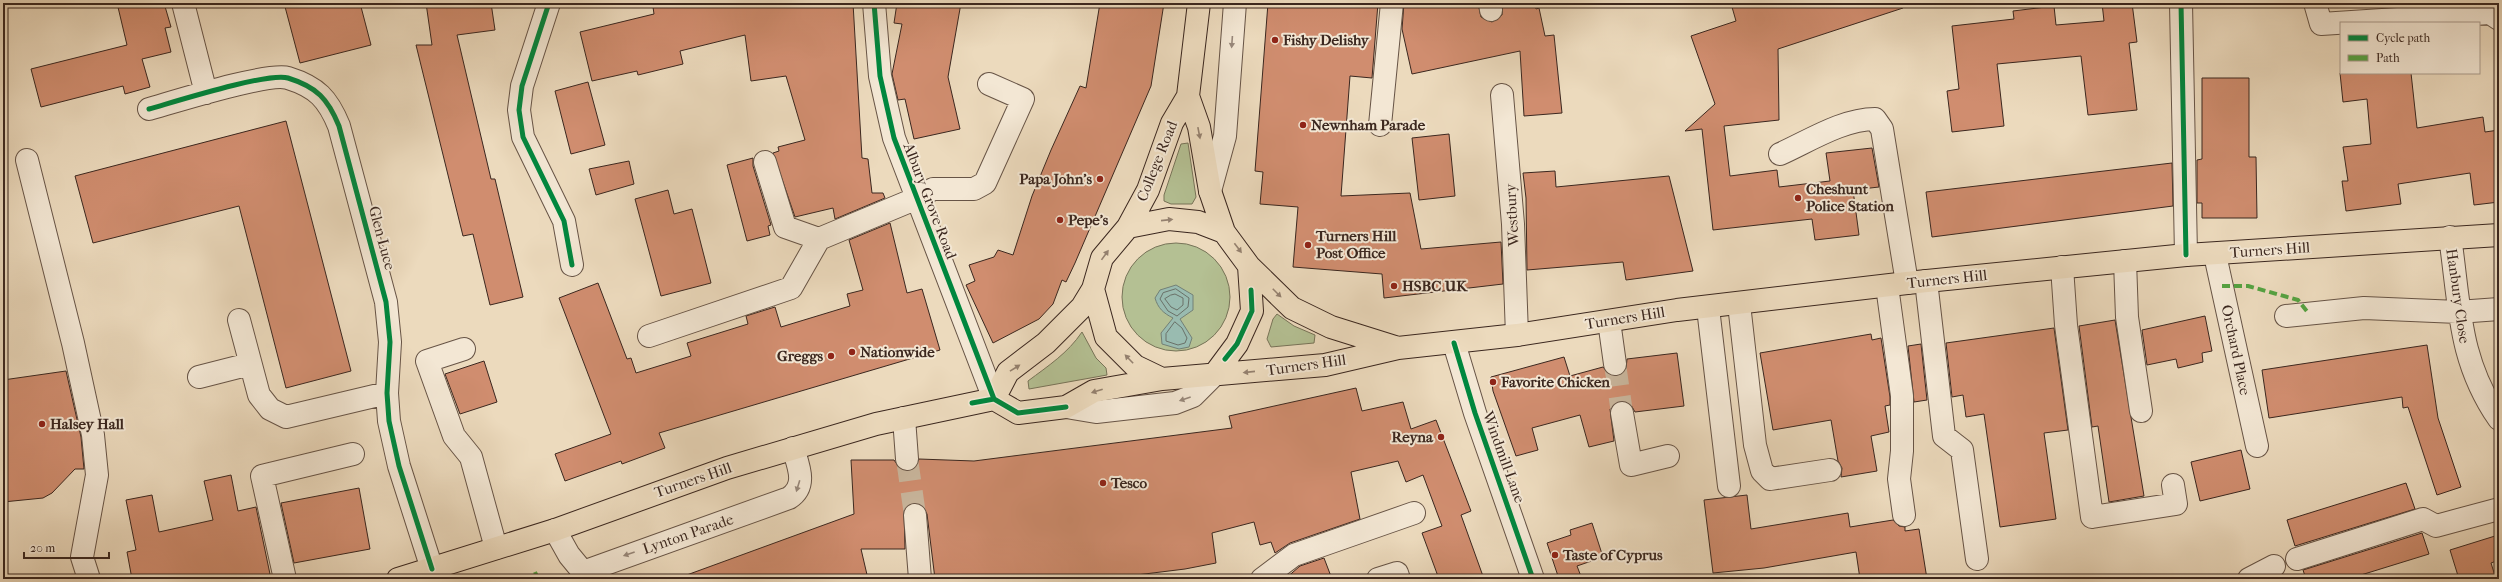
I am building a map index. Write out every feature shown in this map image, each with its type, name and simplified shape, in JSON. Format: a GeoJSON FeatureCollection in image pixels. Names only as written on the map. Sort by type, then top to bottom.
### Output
{"type":"FeatureCollection","features":[{"type":"Feature","properties":{"kind":"main road","name":"College Road"},"geometry":{"type":"LineString","coordinates":[[1199,3],[1188,96],[1198,127],[1210,191],[1224,232]]}},
{"type":"Feature","properties":{"kind":"main road","name":"College Road"},"geometry":{"type":"LineString","coordinates":[[1094,289],[1102,258],[1128,227],[1148,190],[1172,122],[1188,96]]}},
{"type":"Feature","properties":{"kind":"main road"},"geometry":{"type":"LineString","coordinates":[[1128,227],[1169,219],[1198,222],[1224,232]]}},
{"type":"Feature","properties":{"kind":"main road","name":"Turners Hill"},"geometry":{"type":"LineString","coordinates":[[1224,232],[1249,266],[1292,308],[1331,327],[1398,348]]}},
{"type":"Feature","properties":{"kind":"main road","name":"Turners Hill"},"geometry":{"type":"LineString","coordinates":[[1162,378],[1326,365],[1398,348],[1517,335],[1677,310],[1708,308],[1907,283],[2186,255],[2215,255],[2499,235]]}},
{"type":"Feature","properties":{"kind":"main road"},"geometry":{"type":"LineString","coordinates":[[1214,375],[1237,344],[1252,311],[1249,266]]}},
{"type":"Feature","properties":{"kind":"main road"},"geometry":{"type":"LineString","coordinates":[[1094,289],[1082,307],[1046,343],[1008,372],[994,399],[1018,413],[1066,408],[1094,391],[1162,378]]}},
{"type":"Feature","properties":{"kind":"main road"},"geometry":{"type":"LineString","coordinates":[[1094,289],[1106,337],[1136,366],[1162,378]]}},
{"type":"Feature","properties":{"kind":"main road","name":"Turners Hill"},"geometry":{"type":"LineString","coordinates":[[398,579],[555,530],[727,468],[904,418],[994,399]]}},
{"type":"Feature","properties":{"kind":"street"},"geometry":{"type":"LineString","coordinates":[[183,3],[206,93]]}},
{"type":"Feature","properties":{"kind":"street"},"geometry":{"type":"LineString","coordinates":[[549,3],[522,86],[519,110],[523,137],[564,221],[572,265]]}},
{"type":"Feature","properties":{"kind":"street","name":"Albury Grove Road"},"geometry":{"type":"LineString","coordinates":[[874,3],[876,47],[885,106],[894,138],[915,199],[994,399]]}},
{"type":"Feature","properties":{"kind":"street"},"geometry":{"type":"LineString","coordinates":[[1210,191],[1225,136],[1235,3]]}},
{"type":"Feature","properties":{"kind":"street"},"geometry":{"type":"LineString","coordinates":[[1380,125],[1392,3]]}},
{"type":"Feature","properties":{"kind":"street"},"geometry":{"type":"LineString","coordinates":[[2181,3],[2186,255]]}},
{"type":"Feature","properties":{"kind":"street"},"geometry":{"type":"LineString","coordinates":[[2316,3],[2321,24],[2340,23]]}},
{"type":"Feature","properties":{"kind":"street"},"geometry":{"type":"LineString","coordinates":[[2352,22],[2490,13],[2499,19]]}},
{"type":"Feature","properties":{"kind":"street","name":"Glen Luce"},"geometry":{"type":"LineString","coordinates":[[149,109],[258,80],[287,77],[314,90],[325,98],[331,107],[339,126],[386,302],[390,342],[387,393],[389,421],[399,466],[432,569]]}},
{"type":"Feature","properties":{"kind":"street"},"geometry":{"type":"LineString","coordinates":[[649,336],[791,288],[820,239],[915,199],[933,189],[974,189],[985,183],[1023,99],[989,84]]}},
{"type":"Feature","properties":{"kind":"street","name":"Westbury"},"geometry":{"type":"LineString","coordinates":[[1502,95],[1510,184],[1517,335]]}},
{"type":"Feature","properties":{"kind":"street"},"geometry":{"type":"LineString","coordinates":[[1780,154],[1846,124],[1863,119],[1875,119],[1882,129],[1907,283],[1944,436],[1962,450],[1977,559]]}},
{"type":"Feature","properties":{"kind":"street"},"geometry":{"type":"LineString","coordinates":[[27,160],[74,343],[93,436],[97,475],[82,557],[89,579]]}},
{"type":"Feature","properties":{"kind":"street"},"geometry":{"type":"LineString","coordinates":[[765,162],[785,228],[820,239]]}},
{"type":"Feature","properties":{"kind":"street","name":"Hanbury Close"},"geometry":{"type":"LineString","coordinates":[[2450,238],[2458,312],[2468,357],[2488,404],[2499,419]]}},
{"type":"Feature","properties":{"kind":"street","name":"Orchard Place"},"geometry":{"type":"LineString","coordinates":[[2215,255],[2257,446]]}},
{"type":"Feature","properties":{"kind":"street"},"geometry":{"type":"LineString","coordinates":[[2125,261],[2127,317],[2141,411]]}},
{"type":"Feature","properties":{"kind":"street"},"geometry":{"type":"LineString","coordinates":[[2062,267],[2066,325],[2092,517],[2176,504],[2173,486]]}},
{"type":"Feature","properties":{"kind":"street"},"geometry":{"type":"LineString","coordinates":[[1904,515],[1899,479],[1902,450],[1902,396],[1907,283]]}},
{"type":"Feature","properties":{"kind":"street"},"geometry":{"type":"LineString","coordinates":[[1739,304],[1755,445],[1762,471],[1770,479],[1830,470]]}},
{"type":"Feature","properties":{"kind":"street"},"geometry":{"type":"LineString","coordinates":[[1708,308],[1729,486]]}},
{"type":"Feature","properties":{"kind":"street"},"geometry":{"type":"LineString","coordinates":[[2286,316],[2364,308],[2458,312],[2499,309]]}},
{"type":"Feature","properties":{"kind":"street"},"geometry":{"type":"LineString","coordinates":[[238,320],[259,395],[270,409],[286,417],[387,393]]}},
{"type":"Feature","properties":{"kind":"street"},"geometry":{"type":"LineString","coordinates":[[1609,321],[1615,364]]}},
{"type":"Feature","properties":{"kind":"street","name":"Windmill Lane"},"geometry":{"type":"LineString","coordinates":[[1454,343],[1475,413],[1533,579]]}},
{"type":"Feature","properties":{"kind":"street"},"geometry":{"type":"LineString","coordinates":[[464,349],[427,361],[454,436],[471,457],[496,548]]}},
{"type":"Feature","properties":{"kind":"street"},"geometry":{"type":"LineString","coordinates":[[199,377],[250,364]]}},
{"type":"Feature","properties":{"kind":"street"},"geometry":{"type":"LineString","coordinates":[[1066,408],[1096,412],[1175,403],[1193,396],[1214,375]]}},
{"type":"Feature","properties":{"kind":"street"},"geometry":{"type":"LineString","coordinates":[[1622,413],[1632,465],[1668,456]]}},
{"type":"Feature","properties":{"kind":"street"},"geometry":{"type":"LineString","coordinates":[[904,418],[907,459]]}},
{"type":"Feature","properties":{"kind":"street","name":"Lynton Parade"},"geometry":{"type":"LineString","coordinates":[[555,530],[569,555],[584,575],[789,498],[796,494],[801,480],[794,448]]}},
{"type":"Feature","properties":{"kind":"street"},"geometry":{"type":"LineString","coordinates":[[285,579],[262,476],[353,454]]}},
{"type":"Feature","properties":{"kind":"street"},"geometry":{"type":"LineString","coordinates":[[2297,559],[2423,519],[2436,526],[2499,509]]}},
{"type":"Feature","properties":{"kind":"street"},"geometry":{"type":"LineString","coordinates":[[1262,579],[1294,555],[1414,513]]}},
{"type":"Feature","properties":{"kind":"street"},"geometry":{"type":"LineString","coordinates":[[915,515],[920,579]]}},
{"type":"Feature","properties":{"kind":"street"},"geometry":{"type":"LineString","coordinates":[[2250,579],[2274,566]]}},
{"type":"Feature","properties":{"kind":"street"},"geometry":{"type":"LineString","coordinates":[[1378,579],[1397,573],[1399,579]]}},
{"type":"Feature","properties":{"kind":"green space"},"geometry":{"type":"Polygon","coordinates":[[[1188,143],[1196,197],[1192,204],[1171,204],[1164,201],[1164,195],[1181,144],[1188,143]]]}},
{"type":"Feature","properties":{"kind":"green space"},"geometry":{"type":"Polygon","coordinates":[[[1176,243],[1197,247],[1214,259],[1226,276],[1230,297],[1226,318],[1214,335],[1197,347],[1176,351],[1155,347],[1138,335],[1126,318],[1122,297],[1126,276],[1138,259],[1155,247],[1176,243]]]}},
{"type":"Feature","properties":{"kind":"green space"},"geometry":{"type":"Polygon","coordinates":[[[1277,314],[1294,326],[1315,335],[1314,343],[1271,347],[1267,339],[1273,319],[1277,314]]]}},
{"type":"Feature","properties":{"kind":"green space"},"geometry":{"type":"Polygon","coordinates":[[[1082,332],[1096,358],[1106,368],[1107,375],[1029,389],[1028,381],[1064,353],[1082,332]]]}},
{"type":"Feature","properties":{"kind":"water"},"geometry":{"type":"Polygon","coordinates":[[[1176,285],[1193,295],[1193,310],[1180,319],[1192,338],[1189,347],[1179,349],[1162,344],[1161,333],[1173,318],[1161,310],[1155,298],[1160,290],[1176,285]]]}},
{"type":"Feature","properties":{"kind":"building"},"geometry":{"type":"Polygon","coordinates":[[[117,3],[164,3],[171,27],[165,28],[171,52],[142,59],[150,87],[125,94],[123,86],[41,107],[31,69],[127,45],[117,3]]]}},
{"type":"Feature","properties":{"kind":"building"},"geometry":{"type":"Polygon","coordinates":[[[284,3],[360,3],[371,45],[300,63],[284,3]]]}},
{"type":"Feature","properties":{"kind":"building"},"geometry":{"type":"Polygon","coordinates":[[[426,3],[491,3],[495,30],[457,35],[491,179],[495,179],[523,297],[490,305],[473,234],[463,236],[416,45],[432,45],[426,3]]]}},
{"type":"Feature","properties":{"kind":"building"},"geometry":{"type":"Polygon","coordinates":[[[668,3],[853,3],[862,158],[868,159],[872,193],[883,193],[885,198],[835,219],[833,208],[795,217],[773,153],[779,151],[778,147],[805,140],[786,76],[751,81],[745,35],[680,51],[683,64],[638,75],[637,71],[592,81],[580,32],[654,14],[653,7],[668,3]]]}},
{"type":"Feature","properties":{"kind":"building"},"geometry":{"type":"Polygon","coordinates":[[[897,3],[961,3],[948,77],[960,129],[914,139],[905,99],[898,100],[892,74],[902,24],[894,23],[897,3]]]}},
{"type":"Feature","properties":{"kind":"building"},"geometry":{"type":"Polygon","coordinates":[[[1100,3],[1164,3],[1151,86],[1075,263],[1066,282],[1062,280],[1053,304],[1039,319],[993,343],[966,285],[975,281],[969,265],[994,257],[998,250],[1013,255],[1032,196],[1051,150],[1080,86],[1086,88],[1100,3]]]}},
{"type":"Feature","properties":{"kind":"building","name":"Newnham Parade"},"geometry":{"type":"Polygon","coordinates":[[[1268,3],[1378,3],[1372,78],[1350,76],[1341,196],[1410,193],[1421,249],[1501,242],[1503,284],[1384,298],[1382,274],[1293,267],[1298,207],[1260,204],[1263,172],[1255,171],[1268,3]]]}},
{"type":"Feature","properties":{"kind":"building"},"geometry":{"type":"Polygon","coordinates":[[[1404,3],[1478,3],[1481,17],[1492,22],[1502,15],[1503,3],[1534,3],[1536,9],[1539,8],[1545,36],[1554,35],[1562,113],[1524,116],[1520,51],[1412,74],[1402,29],[1404,3]]]}},
{"type":"Feature","properties":{"kind":"building"},"geometry":{"type":"Polygon","coordinates":[[[1744,3],[1902,3],[1903,8],[1778,49],[1779,120],[1724,126],[1730,176],[1777,170],[1779,187],[1830,181],[1826,153],[1872,148],[1879,187],[1853,190],[1859,235],[1815,240],[1812,219],[1713,230],[1702,129],[1685,131],[1715,104],[1691,36],[1736,21],[1732,7],[1744,3]]]}},
{"type":"Feature","properties":{"kind":"building"},"geometry":{"type":"Polygon","coordinates":[[[2102,3],[2132,3],[2137,42],[2129,43],[2137,110],[2088,115],[2081,56],[1997,64],[2004,126],[1952,132],[1947,91],[1959,89],[1952,26],[2014,19],[2013,11],[2054,6],[2056,25],[2104,21],[2102,3]]]}},
{"type":"Feature","properties":{"kind":"building"},"geometry":{"type":"Polygon","coordinates":[[[2340,74],[2411,74],[2417,128],[2483,117],[2485,132],[2499,130],[2499,202],[2474,205],[2470,173],[2398,184],[2401,204],[2346,211],[2342,181],[2348,181],[2343,147],[2371,144],[2367,99],[2343,102],[2340,74]]]}},
{"type":"Feature","properties":{"kind":"building"},"geometry":{"type":"Polygon","coordinates":[[[2202,78],[2249,78],[2249,157],[2256,157],[2257,218],[2202,218],[2202,203],[2197,203],[2197,160],[2202,159],[2202,78]]]}},
{"type":"Feature","properties":{"kind":"building"},"geometry":{"type":"Polygon","coordinates":[[[588,82],[605,145],[571,154],[555,91],[588,82]]]}},
{"type":"Feature","properties":{"kind":"building"},"geometry":{"type":"Polygon","coordinates":[[[286,121],[351,371],[286,388],[239,206],[93,243],[75,176],[286,121]]]}},
{"type":"Feature","properties":{"kind":"building"},"geometry":{"type":"Polygon","coordinates":[[[1449,134],[1455,196],[1419,200],[1412,138],[1449,134]]]}},
{"type":"Feature","properties":{"kind":"building"},"geometry":{"type":"Polygon","coordinates":[[[753,158],[753,166],[771,225],[768,226],[770,235],[747,241],[727,165],[753,158]]]}},
{"type":"Feature","properties":{"kind":"building"},"geometry":{"type":"Polygon","coordinates":[[[629,161],[634,184],[596,195],[589,169],[629,161]]]}},
{"type":"Feature","properties":{"kind":"building"},"geometry":{"type":"Polygon","coordinates":[[[2172,163],[2173,206],[1932,237],[1926,192],[2172,163]]]}},
{"type":"Feature","properties":{"kind":"building"},"geometry":{"type":"Polygon","coordinates":[[[1555,171],[1556,187],[1669,176],[1693,271],[1626,280],[1623,262],[1527,270],[1526,198],[1523,173],[1555,171]]]}},
{"type":"Feature","properties":{"kind":"building"},"geometry":{"type":"Polygon","coordinates":[[[668,190],[674,214],[692,209],[711,283],[661,296],[635,199],[668,190]]]}},
{"type":"Feature","properties":{"kind":"building"},"geometry":{"type":"Polygon","coordinates":[[[890,223],[907,293],[922,289],[940,350],[659,433],[665,448],[622,464],[621,461],[565,481],[555,454],[611,434],[559,298],[598,283],[627,359],[631,358],[636,373],[691,356],[687,343],[748,324],[746,316],[775,307],[781,327],[850,306],[847,294],[863,290],[849,240],[890,223]]]}},
{"type":"Feature","properties":{"kind":"building"},"geometry":{"type":"Polygon","coordinates":[[[2205,316],[2212,351],[2202,353],[2203,362],[2178,368],[2176,359],[2147,365],[2142,330],[2205,316]]]}},
{"type":"Feature","properties":{"kind":"building"},"geometry":{"type":"Polygon","coordinates":[[[2115,320],[2144,496],[2109,502],[2098,426],[2092,427],[2079,326],[2115,320]]]}},
{"type":"Feature","properties":{"kind":"building"},"geometry":{"type":"Polygon","coordinates":[[[2054,328],[2068,430],[2044,433],[2056,519],[2000,527],[1984,414],[1966,417],[1963,395],[1952,397],[1946,343],[2054,328]]]}},
{"type":"Feature","properties":{"kind":"building"},"geometry":{"type":"Polygon","coordinates":[[[1871,334],[1872,340],[1881,338],[1890,397],[1890,405],[1885,406],[1889,432],[1871,436],[1877,471],[1841,477],[1842,468],[1838,461],[1831,420],[1773,430],[1760,353],[1871,334]]]}},
{"type":"Feature","properties":{"kind":"building"},"geometry":{"type":"Polygon","coordinates":[[[1921,344],[1927,400],[1914,402],[1908,346],[1921,344]]]}},
{"type":"Feature","properties":{"kind":"building"},"geometry":{"type":"Polygon","coordinates":[[[2427,345],[2438,418],[2461,487],[2437,495],[2408,407],[2403,408],[2402,397],[2269,418],[2262,370],[2427,345]]]}},
{"type":"Feature","properties":{"kind":"building"},"geometry":{"type":"Polygon","coordinates":[[[1677,353],[1684,406],[1635,412],[1631,405],[1619,401],[1610,409],[1614,441],[1589,447],[1580,415],[1532,428],[1538,450],[1516,456],[1493,391],[1491,377],[1564,357],[1570,376],[1603,367],[1610,375],[1616,376],[1626,369],[1627,359],[1677,353]]]}},
{"type":"Feature","properties":{"kind":"building"},"geometry":{"type":"Polygon","coordinates":[[[484,361],[497,402],[460,414],[445,374],[484,361]]]}},
{"type":"Feature","properties":{"kind":"building","name":"Halsey Hall"},"geometry":{"type":"Polygon","coordinates":[[[66,371],[81,437],[84,469],[75,469],[52,493],[43,498],[3,502],[3,380],[66,371]]]}},
{"type":"Feature","properties":{"kind":"building"},"geometry":{"type":"Polygon","coordinates":[[[1356,388],[1362,411],[1403,402],[1411,429],[1436,420],[1471,511],[1461,515],[1484,579],[1439,579],[1422,533],[1442,526],[1423,475],[1406,482],[1398,461],[1351,472],[1360,519],[1290,543],[1275,553],[1271,542],[1260,545],[1254,522],[1212,533],[1216,563],[1185,569],[1104,579],[935,579],[927,514],[921,504],[914,503],[908,505],[904,510],[905,549],[861,549],[868,579],[684,579],[684,576],[854,514],[851,460],[894,460],[901,470],[908,471],[914,469],[919,459],[974,461],[1232,428],[1229,416],[1356,388]]]}},
{"type":"Feature","properties":{"kind":"building"},"geometry":{"type":"Polygon","coordinates":[[[2241,450],[2250,489],[2200,501],[2191,462],[2241,450]]]}},
{"type":"Feature","properties":{"kind":"building"},"geometry":{"type":"Polygon","coordinates":[[[231,475],[238,511],[256,507],[271,579],[132,579],[127,552],[136,550],[126,500],[152,495],[159,532],[213,520],[204,481],[231,475]]]}},
{"type":"Feature","properties":{"kind":"building"},"geometry":{"type":"Polygon","coordinates":[[[2406,483],[2415,509],[2295,546],[2287,520],[2406,483]]]}},
{"type":"Feature","properties":{"kind":"building"},"geometry":{"type":"Polygon","coordinates":[[[359,488],[370,549],[294,563],[281,503],[359,488]]]}},
{"type":"Feature","properties":{"kind":"building"},"geometry":{"type":"Polygon","coordinates":[[[1747,495],[1751,529],[1848,513],[1850,527],[1893,520],[1899,526],[1905,527],[1905,531],[1919,529],[1927,579],[1860,579],[1856,552],[1764,568],[1713,573],[1704,500],[1747,495]]]}},
{"type":"Feature","properties":{"kind":"building"},"geometry":{"type":"Polygon","coordinates":[[[1592,523],[1603,557],[1577,566],[1582,579],[1559,579],[1547,543],[1571,535],[1570,530],[1592,523]]]}},
{"type":"Feature","properties":{"kind":"building"},"geometry":{"type":"Polygon","coordinates":[[[2422,533],[2429,554],[2348,579],[2306,579],[2303,570],[2422,533]]]}},
{"type":"Feature","properties":{"kind":"building"},"geometry":{"type":"Polygon","coordinates":[[[2495,536],[2499,549],[2499,560],[2491,563],[2496,579],[2459,579],[2450,550],[2495,536]]]}},
{"type":"Feature","properties":{"kind":"building"},"geometry":{"type":"Polygon","coordinates":[[[1324,558],[1332,579],[1285,579],[1300,566],[1324,558]]]}},
{"type":"Feature","properties":{"kind":"tunnel"},"geometry":{"type":"LineString","coordinates":[[1615,364],[1622,413]]}},
{"type":"Feature","properties":{"kind":"tunnel"},"geometry":{"type":"LineString","coordinates":[[907,459],[915,515]]}},
{"type":"Feature","properties":{"kind":"marked path"},"geometry":{"type":"LineString","coordinates":[[2222,286],[2248,286],[2298,300],[2309,314]]}},
{"type":"Feature","properties":{"kind":"marked path"},"geometry":{"type":"LineString","coordinates":[[535,572],[538,579]]}},
{"type":"Feature","properties":{"kind":"cycle path"},"geometry":{"type":"LineString","coordinates":[[549,3],[522,86],[519,110],[523,137],[564,221],[572,265]]}},
{"type":"Feature","properties":{"kind":"cycle path"},"geometry":{"type":"LineString","coordinates":[[874,3],[880,76],[894,138],[994,399]]}},
{"type":"Feature","properties":{"kind":"cycle path"},"geometry":{"type":"LineString","coordinates":[[2181,3],[2186,255]]}},
{"type":"Feature","properties":{"kind":"cycle path"},"geometry":{"type":"LineString","coordinates":[[149,109],[242,83],[277,77],[288,78],[307,86],[326,101],[339,126],[386,302],[390,342],[387,393],[389,421],[399,466],[432,569]]}},
{"type":"Feature","properties":{"kind":"cycle path"},"geometry":{"type":"LineString","coordinates":[[1225,359],[1237,344],[1252,311],[1251,290]]}},
{"type":"Feature","properties":{"kind":"cycle path"},"geometry":{"type":"LineString","coordinates":[[1454,343],[1475,413],[1533,579]]}},
{"type":"Feature","properties":{"kind":"cycle path"},"geometry":{"type":"LineString","coordinates":[[972,403],[994,399],[1018,413],[1066,407]]}},
{"type":"Feature","properties":{"kind":"place","name":"Fishy Delishy"},"geometry":{"type":"Point","coordinates":[1275,40]}},
{"type":"Feature","properties":{"kind":"place","name":"Newnham Parade"},"geometry":{"type":"Point","coordinates":[1303,125]}},
{"type":"Feature","properties":{"kind":"place","name":"Papa John's"},"geometry":{"type":"Point","coordinates":[1100,179]}},
{"type":"Feature","properties":{"kind":"place","name":"Cheshunt Police Station"},"geometry":{"type":"Point","coordinates":[1798,198]}},
{"type":"Feature","properties":{"kind":"place","name":"Pepe's"},"geometry":{"type":"Point","coordinates":[1060,220]}},
{"type":"Feature","properties":{"kind":"place","name":"Turners Hill Post Office"},"geometry":{"type":"Point","coordinates":[1308,245]}},
{"type":"Feature","properties":{"kind":"place","name":"HSBC UK"},"geometry":{"type":"Point","coordinates":[1394,286]}},
{"type":"Feature","properties":{"kind":"place","name":"Nationwide"},"geometry":{"type":"Point","coordinates":[852,352]}},
{"type":"Feature","properties":{"kind":"place","name":"Greggs"},"geometry":{"type":"Point","coordinates":[831,356]}},
{"type":"Feature","properties":{"kind":"place","name":"Favorite Chicken"},"geometry":{"type":"Point","coordinates":[1493,382]}},
{"type":"Feature","properties":{"kind":"place","name":"Halsey Hall"},"geometry":{"type":"Point","coordinates":[42,424]}},
{"type":"Feature","properties":{"kind":"place","name":"Reyna"},"geometry":{"type":"Point","coordinates":[1441,437]}},
{"type":"Feature","properties":{"kind":"place","name":"Tesco"},"geometry":{"type":"Point","coordinates":[1103,483]}},
{"type":"Feature","properties":{"kind":"place","name":"Taste of Cyprus"},"geometry":{"type":"Point","coordinates":[1555,555]}}]}
